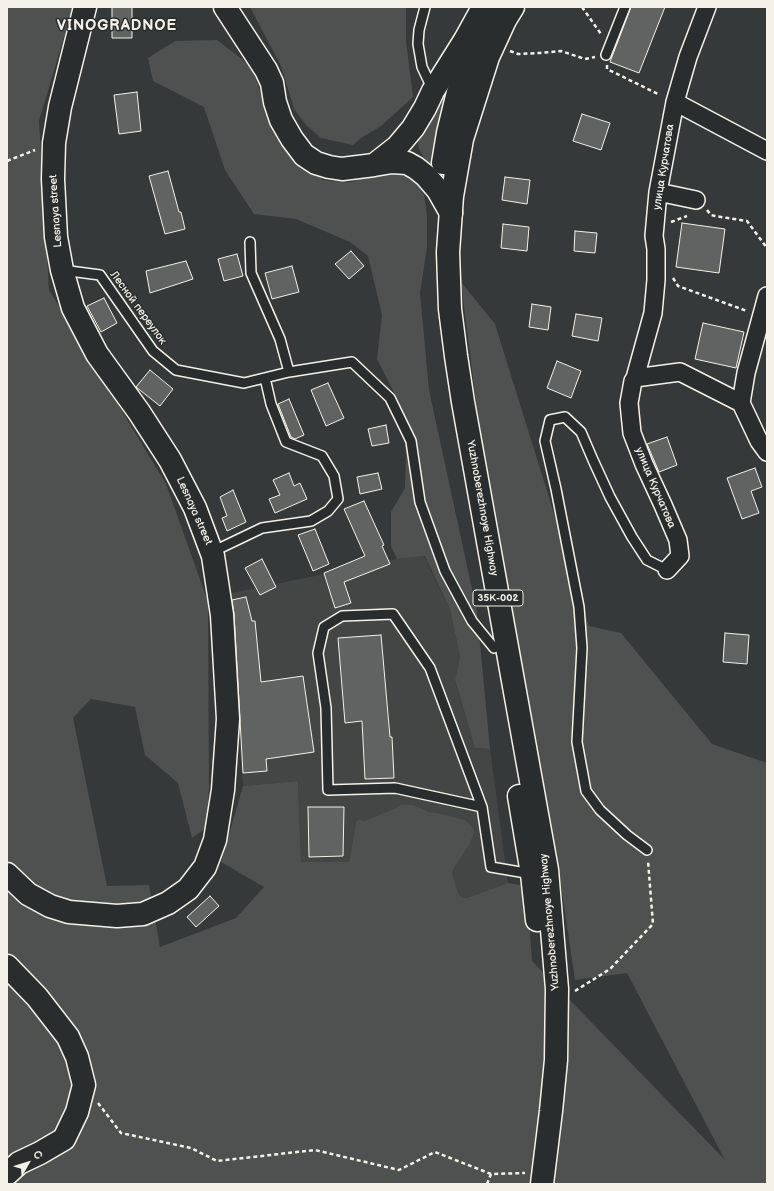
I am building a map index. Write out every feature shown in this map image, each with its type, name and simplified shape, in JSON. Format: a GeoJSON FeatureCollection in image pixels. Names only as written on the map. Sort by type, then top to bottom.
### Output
{"type":"FeatureCollection","features":[{"type":"Feature","properties":{"kind":"main road","name":"Lesnaya street"},"geometry":{"type":"LineString","coordinates":[[7,874],[28,894],[50,906],[70,912],[117,916],[143,914],[168,903],[188,889],[205,867],[215,840],[222,790],[228,719],[222,615],[212,552],[195,508],[170,460],[140,412],[97,354],[76,315],[62,270],[56,237],[53,179],[54,143],[60,107],[85,7]]}},
{"type":"Feature","properties":{"kind":"main road"},"geometry":{"type":"LineString","coordinates":[[225,7],[266,70],[272,83],[275,102],[281,120],[292,139],[304,155],[316,163],[342,169],[392,162],[407,163],[426,176],[438,190],[450,213]]}},
{"type":"Feature","properties":{"kind":"main road"},"geometry":{"type":"LineString","coordinates":[[374,165],[397,147],[413,128],[484,7]]}},
{"type":"Feature","properties":{"kind":"main road","name":"Yuzhnoberezhnoye Highway"},"geometry":{"type":"LineString","coordinates":[[494,7],[483,24],[466,70],[458,92],[448,133],[438,190],[434,263],[439,324],[494,648],[540,872]]}},
{"type":"Feature","properties":{"kind":"main road","name":"Yuzhnoberezhnoye Highway"},"geometry":{"type":"LineString","coordinates":[[513,7],[505,20],[488,57],[462,139],[450,213],[448,252],[450,308],[456,356],[540,872],[544,989],[542,1061],[537,1111],[533,1180]]}},
{"type":"Feature","properties":{"kind":"main road"},"geometry":{"type":"LineString","coordinates":[[429,99],[472,66],[488,57]]}},
{"type":"Feature","properties":{"kind":"main road"},"geometry":{"type":"LineString","coordinates":[[7,966],[37,997],[68,1037],[77,1057],[84,1085],[77,1112],[64,1139],[19,1163],[7,1174]]}},
{"type":"Feature","properties":{"kind":"street","name":"улица Курчатова"},"geometry":{"type":"LineString","coordinates":[[667,570],[680,556],[678,540],[644,464],[632,433],[629,403],[633,381],[653,313],[656,264],[654,236],[658,192],[675,102],[688,57],[706,7]]}},
{"type":"Feature","properties":{"kind":"street"},"geometry":{"type":"LineString","coordinates":[[675,102],[767,151]]}},
{"type":"Feature","properties":{"kind":"street"},"geometry":{"type":"LineString","coordinates":[[658,192],[696,200]]}},
{"type":"Feature","properties":{"kind":"street"},"geometry":{"type":"LineString","coordinates":[[767,296],[746,373],[741,404],[759,441],[767,452]]}},
{"type":"Feature","properties":{"kind":"street"},"geometry":{"type":"LineString","coordinates":[[635,378],[680,372],[741,404]]}},
{"type":"Feature","properties":{"kind":"lane"},"geometry":{"type":"LineString","coordinates":[[424,7],[419,30],[418,44],[429,99]]}},
{"type":"Feature","properties":{"kind":"lane"},"geometry":{"type":"LineString","coordinates":[[608,51],[625,7]]}},
{"type":"Feature","properties":{"kind":"lane"},"geometry":{"type":"LineString","coordinates":[[250,242],[251,273],[280,339],[289,372]]}},
{"type":"Feature","properties":{"kind":"lane","name":"Лесной переулок"},"geometry":{"type":"LineString","coordinates":[[62,270],[100,275],[153,350],[176,370],[244,383],[289,372],[352,362],[390,398],[411,441],[420,502],[446,571],[472,621],[494,648]]}},
{"type":"Feature","properties":{"kind":"lane"},"geometry":{"type":"LineString","coordinates":[[212,552],[262,528],[311,521],[328,512],[338,499],[334,476],[322,456],[286,442],[271,404],[265,378]]}},
{"type":"Feature","properties":{"kind":"lane"},"geometry":{"type":"LineString","coordinates":[[647,850],[627,836],[600,810],[586,791],[577,742],[582,648],[579,607],[559,503],[545,441],[550,420],[565,417],[581,432],[610,497],[632,537],[647,560],[667,570]]}},
{"type":"Feature","properties":{"kind":"lane"},"geometry":{"type":"LineString","coordinates":[[482,808],[395,788],[328,790],[326,708],[318,653],[324,627],[342,616],[392,614],[430,668],[482,808],[491,867],[540,872]]}},
{"type":"Feature","properties":{"kind":"path"},"geometry":{"type":"LineString","coordinates":[[582,7],[608,51],[607,69],[675,102]]}},
{"type":"Feature","properties":{"kind":"path"},"geometry":{"type":"LineString","coordinates":[[518,54],[561,51],[585,58],[608,51]]}},
{"type":"Feature","properties":{"kind":"path"},"geometry":{"type":"LineString","coordinates":[[7,161],[54,143]]}},
{"type":"Feature","properties":{"kind":"path"},"geometry":{"type":"LineString","coordinates":[[670,222],[685,216],[694,217],[696,200]]}},
{"type":"Feature","properties":{"kind":"path"},"geometry":{"type":"LineString","coordinates":[[696,200],[711,215],[747,221],[767,248]]}},
{"type":"Feature","properties":{"kind":"path"},"geometry":{"type":"LineString","coordinates":[[670,274],[678,286],[762,316]]}},
{"type":"Feature","properties":{"kind":"path"},"geometry":{"type":"LineString","coordinates":[[574,998],[576,990],[610,969],[653,924],[647,850]]}},
{"type":"Feature","properties":{"kind":"path"},"geometry":{"type":"LineString","coordinates":[[84,1085],[121,1133],[191,1148],[217,1161],[316,1150],[399,1170],[435,1152],[491,1174],[533,1180]]}},
{"type":"Feature","properties":{"kind":"path"},"geometry":{"type":"LineString","coordinates":[[487,1184],[491,1174]]}},
{"type":"Feature","properties":{"kind":"shaded area"},"geometry":{"type":"Polygon","coordinates":[[[7,7],[73,7],[39,121],[49,290],[166,484],[208,602],[209,788],[207,827],[192,838],[178,783],[145,755],[135,707],[91,699],[73,718],[107,886],[149,885],[160,947],[236,918],[264,887],[221,862],[243,786],[298,781],[301,862],[349,862],[356,822],[359,819],[364,821],[400,805],[414,805],[429,812],[465,820],[473,828],[474,833],[470,844],[452,872],[458,893],[462,898],[467,898],[508,883],[527,886],[532,961],[725,1160],[627,973],[575,980],[560,879],[493,537],[461,282],[495,324],[589,626],[621,633],[712,744],[767,763],[767,1184],[7,1184],[7,7]]]}},
{"type":"Feature","properties":{"kind":"shaded area"},"geometry":{"type":"Polygon","coordinates":[[[250,7],[406,7],[406,41],[413,97],[381,126],[361,138],[353,145],[321,138],[306,125],[294,109],[281,66],[250,7]]]}},
{"type":"Feature","properties":{"kind":"shaded area"},"geometry":{"type":"Polygon","coordinates":[[[217,40],[251,66],[266,107],[295,157],[323,180],[351,182],[380,172],[404,172],[417,183],[424,195],[427,216],[427,247],[420,293],[429,390],[477,612],[490,749],[475,748],[455,680],[460,657],[450,609],[425,556],[397,559],[391,546],[391,512],[405,488],[406,453],[399,402],[377,359],[382,315],[368,256],[350,242],[296,219],[254,214],[225,170],[204,107],[153,81],[148,58],[175,41],[217,40]]]}},
{"type":"Feature","properties":{"kind":"shaded area"},"geometry":{"type":"Polygon","coordinates":[[[446,97],[430,163],[421,153],[418,146],[419,138],[421,131],[442,99],[446,97]]]}},
{"type":"Feature","properties":{"kind":"shaded area"},"geometry":{"type":"Polygon","coordinates":[[[424,556],[450,609],[460,657],[455,681],[475,748],[490,749],[508,883],[467,898],[462,898],[458,893],[452,872],[472,839],[465,820],[429,812],[414,805],[400,805],[364,821],[359,819],[356,822],[349,862],[301,862],[298,781],[243,786],[227,594],[397,559],[424,556]]]}},
{"type":"Feature","properties":{"kind":"building"},"geometry":{"type":"Polygon","coordinates":[[[112,7],[132,7],[132,38],[112,38],[112,7]]]}},
{"type":"Feature","properties":{"kind":"building"},"geometry":{"type":"Polygon","coordinates":[[[631,7],[665,7],[639,73],[610,62],[631,7]]]}},
{"type":"Feature","properties":{"kind":"building"},"geometry":{"type":"Polygon","coordinates":[[[137,92],[141,131],[119,134],[114,95],[137,92]]]}},
{"type":"Feature","properties":{"kind":"building"},"geometry":{"type":"Polygon","coordinates":[[[582,114],[610,123],[601,150],[573,141],[582,114]]]}},
{"type":"Feature","properties":{"kind":"building"},"geometry":{"type":"Polygon","coordinates":[[[168,171],[185,229],[165,234],[149,176],[168,171]]]}},
{"type":"Feature","properties":{"kind":"building"},"geometry":{"type":"Polygon","coordinates":[[[505,177],[530,180],[527,204],[502,200],[505,177]]]}},
{"type":"Feature","properties":{"kind":"building"},"geometry":{"type":"Polygon","coordinates":[[[682,223],[725,229],[719,273],[676,267],[682,223]]]}},
{"type":"Feature","properties":{"kind":"building"},"geometry":{"type":"Polygon","coordinates":[[[503,224],[529,227],[527,251],[501,248],[503,224]]]}},
{"type":"Feature","properties":{"kind":"building"},"geometry":{"type":"Polygon","coordinates":[[[575,231],[597,233],[595,253],[574,251],[575,231]]]}},
{"type":"Feature","properties":{"kind":"building"},"geometry":{"type":"Polygon","coordinates":[[[351,251],[364,266],[349,279],[335,264],[351,251]]]}},
{"type":"Feature","properties":{"kind":"building"},"geometry":{"type":"Polygon","coordinates":[[[237,254],[243,276],[224,281],[218,259],[237,254]]]}},
{"type":"Feature","properties":{"kind":"building"},"geometry":{"type":"Polygon","coordinates":[[[186,261],[193,279],[150,293],[146,271],[186,261]]]}},
{"type":"Feature","properties":{"kind":"building"},"geometry":{"type":"Polygon","coordinates":[[[292,266],[299,292],[272,299],[265,273],[292,266]]]}},
{"type":"Feature","properties":{"kind":"building"},"geometry":{"type":"Polygon","coordinates":[[[104,298],[117,323],[101,332],[87,306],[104,298]]]}},
{"type":"Feature","properties":{"kind":"building"},"geometry":{"type":"Polygon","coordinates":[[[532,304],[551,307],[548,330],[529,327],[532,304]]]}},
{"type":"Feature","properties":{"kind":"building"},"geometry":{"type":"Polygon","coordinates":[[[576,314],[602,318],[598,341],[572,336],[576,314]]]}},
{"type":"Feature","properties":{"kind":"building"},"geometry":{"type":"Polygon","coordinates":[[[703,323],[744,332],[736,368],[695,359],[703,323]]]}},
{"type":"Feature","properties":{"kind":"building"},"geometry":{"type":"Polygon","coordinates":[[[557,361],[581,371],[571,398],[547,388],[557,361]]]}},
{"type":"Feature","properties":{"kind":"building"},"geometry":{"type":"Polygon","coordinates":[[[150,370],[173,389],[160,406],[136,387],[150,370]]]}},
{"type":"Feature","properties":{"kind":"building"},"geometry":{"type":"Polygon","coordinates":[[[328,383],[344,418],[326,426],[311,390],[328,383]]]}},
{"type":"Feature","properties":{"kind":"building"},"geometry":{"type":"Polygon","coordinates":[[[289,399],[304,435],[295,439],[291,437],[278,404],[289,399]]]}},
{"type":"Feature","properties":{"kind":"building"},"geometry":{"type":"Polygon","coordinates":[[[386,425],[389,443],[372,446],[368,429],[386,425]]]}},
{"type":"Feature","properties":{"kind":"building"},"geometry":{"type":"Polygon","coordinates":[[[667,437],[677,465],[659,472],[647,444],[667,437]]]}},
{"type":"Feature","properties":{"kind":"building"},"geometry":{"type":"Polygon","coordinates":[[[755,468],[762,487],[751,491],[759,513],[742,519],[727,478],[755,468]]]}},
{"type":"Feature","properties":{"kind":"building"},"geometry":{"type":"Polygon","coordinates":[[[289,473],[294,486],[300,483],[307,499],[275,513],[269,499],[280,495],[273,480],[289,473]]]}},
{"type":"Feature","properties":{"kind":"building"},"geometry":{"type":"Polygon","coordinates":[[[378,473],[382,489],[360,494],[357,477],[378,473]]]}},
{"type":"Feature","properties":{"kind":"building"},"geometry":{"type":"Polygon","coordinates":[[[233,490],[246,522],[227,531],[222,518],[227,516],[220,497],[233,490]]]}},
{"type":"Feature","properties":{"kind":"building"},"geometry":{"type":"Polygon","coordinates":[[[364,501],[384,545],[382,546],[390,564],[344,582],[351,603],[335,608],[324,573],[365,556],[344,509],[364,501]]]}},
{"type":"Feature","properties":{"kind":"building"},"geometry":{"type":"Polygon","coordinates":[[[315,529],[329,564],[313,571],[298,535],[315,529]]]}},
{"type":"Feature","properties":{"kind":"building"},"geometry":{"type":"Polygon","coordinates":[[[262,559],[276,587],[260,595],[245,568],[262,559]]]}},
{"type":"Feature","properties":{"kind":"building"},"geometry":{"type":"Polygon","coordinates":[[[246,597],[252,621],[255,621],[261,682],[303,676],[314,752],[266,759],[267,771],[243,773],[232,600],[246,597]]]}},
{"type":"Feature","properties":{"kind":"building"},"geometry":{"type":"Polygon","coordinates":[[[725,633],[749,635],[747,664],[723,662],[725,633]]]}},
{"type":"Feature","properties":{"kind":"building"},"geometry":{"type":"Polygon","coordinates":[[[381,635],[390,737],[392,737],[394,778],[365,779],[362,721],[345,723],[338,638],[381,635]]]}},
{"type":"Feature","properties":{"kind":"building"},"geometry":{"type":"Polygon","coordinates":[[[308,807],[344,807],[343,856],[309,857],[308,807]]]}},
{"type":"Feature","properties":{"kind":"building"},"geometry":{"type":"Polygon","coordinates":[[[210,896],[219,906],[196,927],[187,917],[210,896]]]}},
{"type":"Feature","properties":{"kind":"district","name":"VINOGRADNOE"},"geometry":{"type":"Point","coordinates":[117,26]}}]}
